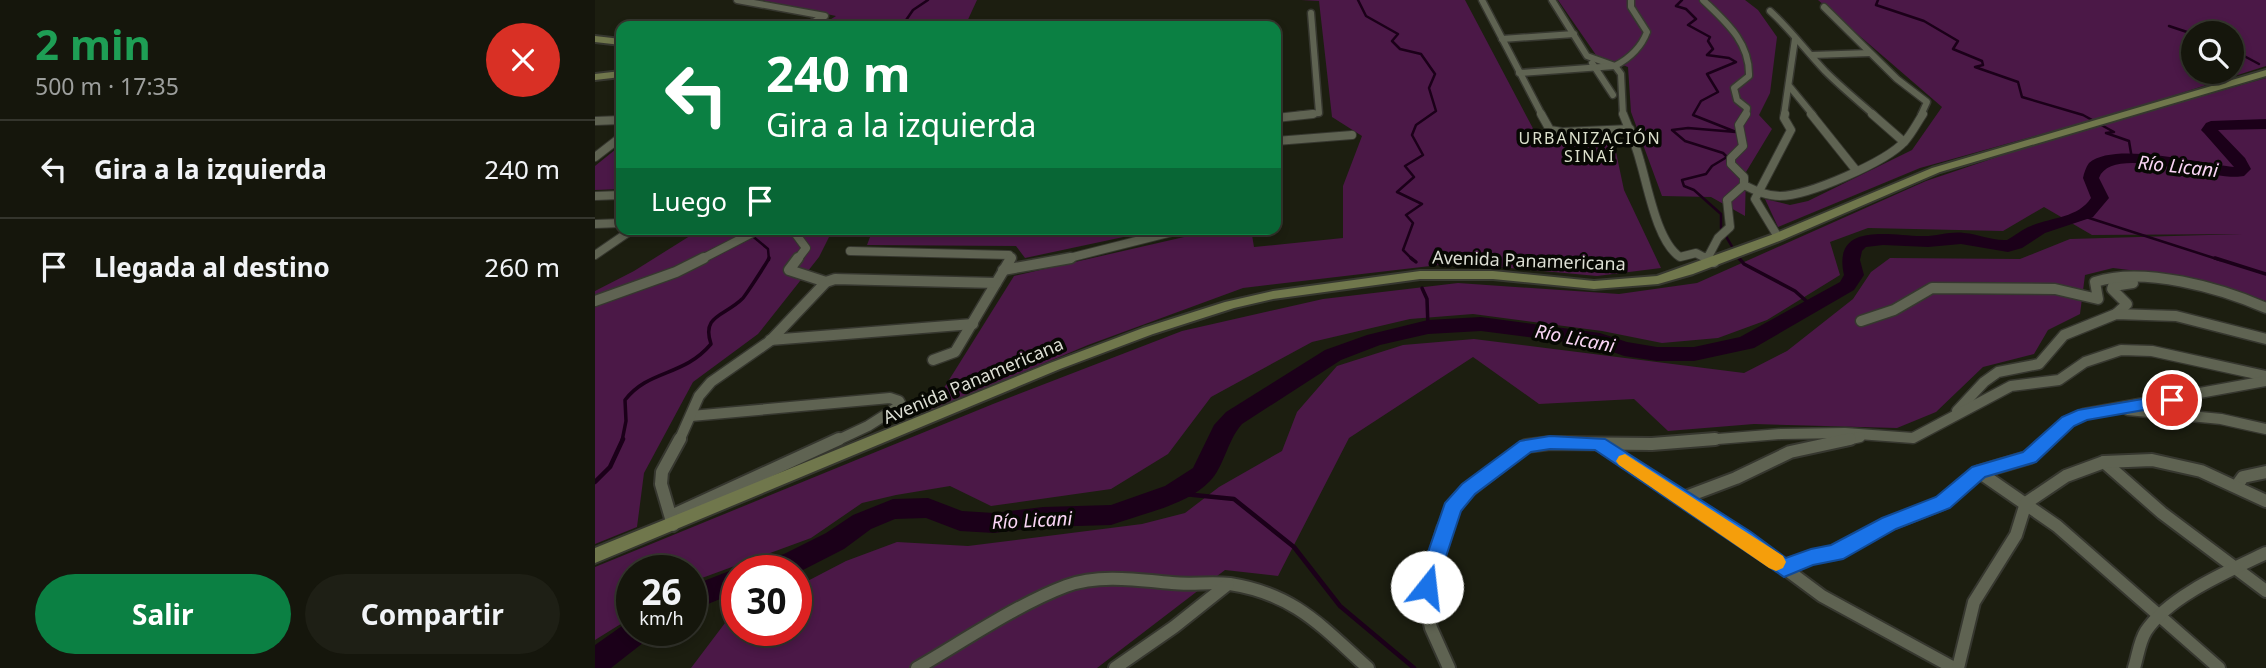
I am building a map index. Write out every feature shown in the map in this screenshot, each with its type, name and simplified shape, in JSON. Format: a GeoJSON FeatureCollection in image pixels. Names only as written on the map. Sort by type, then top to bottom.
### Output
{"type":"FeatureCollection","features":[{"type":"Feature","properties":{"kind":"main road"},"geometry":{"type":"LineString","coordinates":[[595,39],[616,41]]}},
{"type":"Feature","properties":{"kind":"main road","name":"Avenida Panamericana"},"geometry":{"type":"LineString","coordinates":[[595,556],[672,521],[1055,366],[1148,331],[1230,305],[1273,295],[1420,275],[1493,275],[1594,285],[1638,283],[1672,276],[1778,237],[1936,170],[2266,73]]}},
{"type":"Feature","properties":{"kind":"main road"},"geometry":{"type":"LineString","coordinates":[[595,77],[616,75]]}},
{"type":"Feature","properties":{"kind":"street"},"geometry":{"type":"LineString","coordinates":[[737,0],[825,16],[816,21]]}},
{"type":"Feature","properties":{"kind":"street"},"geometry":{"type":"LineString","coordinates":[[1482,0],[1550,130],[1630,130]]}},
{"type":"Feature","properties":{"kind":"street"},"geometry":{"type":"LineString","coordinates":[[1552,0],[1613,95]]}},
{"type":"Feature","properties":{"kind":"street"},"geometry":{"type":"LineString","coordinates":[[1519,73],[1615,66],[1635,53],[1647,32],[1631,7],[1631,0]]}},
{"type":"Feature","properties":{"kind":"street"},"geometry":{"type":"LineString","coordinates":[[1587,56],[1615,66],[1621,74],[1621,109],[1640,160],[1642,177],[1671,251],[1679,257],[1696,253],[1713,260],[1718,238],[1730,228],[1727,200],[1744,185],[1744,177],[1731,164],[1731,158],[1743,146],[1739,125],[1747,108],[1737,100],[1734,88],[1749,76],[1751,68],[1738,36],[1703,0]]}},
{"type":"Feature","properties":{"kind":"street"},"geometry":{"type":"LineString","coordinates":[[1744,185],[1758,194],[1779,197],[1801,194],[1904,142],[1927,107],[1927,102],[1914,94],[1824,8]]}},
{"type":"Feature","properties":{"kind":"street"},"geometry":{"type":"LineString","coordinates":[[1770,11],[1790,29],[1795,39],[1828,75],[1904,142]]}},
{"type":"Feature","properties":{"kind":"street"},"geometry":{"type":"LineString","coordinates":[[1281,117],[1319,113],[1311,13]]}},
{"type":"Feature","properties":{"kind":"street"},"geometry":{"type":"LineString","coordinates":[[1502,39],[1574,34]]}},
{"type":"Feature","properties":{"kind":"street"},"geometry":{"type":"LineString","coordinates":[[1778,237],[1755,199],[1791,130],[1784,118],[1795,39]]}},
{"type":"Feature","properties":{"kind":"street"},"geometry":{"type":"LineString","coordinates":[[1812,55],[1870,53]]}},
{"type":"Feature","properties":{"kind":"street"},"geometry":{"type":"LineString","coordinates":[[1790,87],[1855,169]]}},
{"type":"Feature","properties":{"kind":"street"},"geometry":{"type":"LineString","coordinates":[[595,121],[616,120]]}},
{"type":"Feature","properties":{"kind":"street"},"geometry":{"type":"LineString","coordinates":[[1281,141],[1352,135]]}},
{"type":"Feature","properties":{"kind":"street"},"geometry":{"type":"LineString","coordinates":[[596,155],[616,141]]}},
{"type":"Feature","properties":{"kind":"street"},"geometry":{"type":"LineString","coordinates":[[595,196],[616,195]]}},
{"type":"Feature","properties":{"kind":"street"},"geometry":{"type":"LineString","coordinates":[[595,224],[616,223]]}},
{"type":"Feature","properties":{"kind":"street"},"geometry":{"type":"LineString","coordinates":[[595,255],[624,235]]}},
{"type":"Feature","properties":{"kind":"street"},"geometry":{"type":"LineString","coordinates":[[595,301],[676,272],[748,235]]}},
{"type":"Feature","properties":{"kind":"street"},"geometry":{"type":"LineString","coordinates":[[796,235],[806,248],[789,270],[826,282]]}},
{"type":"Feature","properties":{"kind":"street"},"geometry":{"type":"LineString","coordinates":[[1003,271],[1092,254],[1162,235]]}},
{"type":"Feature","properties":{"kind":"street"},"geometry":{"type":"LineString","coordinates":[[850,251],[1009,255],[1011,258],[955,352],[947,358],[933,360]]}},
{"type":"Feature","properties":{"kind":"street"},"geometry":{"type":"LineString","coordinates":[[1861,321],[1893,310],[1932,288],[2055,289],[2098,299],[2095,282],[2101,278],[2161,279],[2197,285],[2234,295],[2266,308]]}},
{"type":"Feature","properties":{"kind":"street"},"geometry":{"type":"LineString","coordinates":[[691,416],[890,398],[899,401],[901,405],[868,426],[672,521],[661,484],[662,472],[699,396],[711,382],[746,355],[770,341],[826,282],[835,279],[996,283]]}},
{"type":"Feature","properties":{"kind":"street"},"geometry":{"type":"LineString","coordinates":[[1950,419],[1984,382],[1998,372],[2039,364],[2064,335],[2116,314],[2127,304],[2112,289],[2113,286],[2145,283],[2197,285]]}},
{"type":"Feature","properties":{"kind":"street"},"geometry":{"type":"LineString","coordinates":[[2116,314],[2176,316],[2266,339]]}},
{"type":"Feature","properties":{"kind":"street"},"geometry":{"type":"LineString","coordinates":[[770,341],[973,324]]}},
{"type":"Feature","properties":{"kind":"street"},"geometry":{"type":"LineString","coordinates":[[1449,668],[1431,628],[1426,606],[1427,587],[1452,508],[1469,489],[1526,446],[1550,443],[1652,444],[1781,434],[1872,434],[1913,438],[2011,386],[2059,380],[2085,362],[2121,350],[2164,353],[2266,376]]}},
{"type":"Feature","properties":{"kind":"street"},"geometry":{"type":"LineString","coordinates":[[1784,568],[1811,557],[1835,553],[1889,524],[1943,503],[1979,472],[2030,457],[2068,422],[2084,414],[2266,381]]}},
{"type":"Feature","properties":{"kind":"street"},"geometry":{"type":"LineString","coordinates":[[2112,409],[2188,414],[2266,429]]}},
{"type":"Feature","properties":{"kind":"street"},"geometry":{"type":"LineString","coordinates":[[1683,498],[1736,478],[1790,452],[1872,434]]}},
{"type":"Feature","properties":{"kind":"street"},"geometry":{"type":"LineString","coordinates":[[1599,444],[1683,498],[1822,596],[1956,668],[1974,602],[2016,536],[2026,503],[2081,469],[2125,458],[2156,461],[2219,476],[2266,501]]}},
{"type":"Feature","properties":{"kind":"street"},"geometry":{"type":"LineString","coordinates":[[2103,462],[2162,513],[2266,591]]}},
{"type":"Feature","properties":{"kind":"street"},"geometry":{"type":"LineString","coordinates":[[1979,472],[2057,526],[2219,668]]}},
{"type":"Feature","properties":{"kind":"street"},"geometry":{"type":"LineString","coordinates":[[2238,484],[2243,477],[2266,472]]}},
{"type":"Feature","properties":{"kind":"street"},"geometry":{"type":"LineString","coordinates":[[2134,668],[2144,633],[2157,616],[2235,567],[2266,553]]}},
{"type":"Feature","properties":{"kind":"street"},"geometry":{"type":"LineString","coordinates":[[917,668],[1017,609],[1069,585],[1120,578],[1177,584],[1228,584],[1268,592],[1304,610],[1368,668]]}},
{"type":"Feature","properties":{"kind":"street"},"geometry":{"type":"LineString","coordinates":[[1115,668],[1174,627],[1228,584]]}},
{"type":"Feature","properties":{"kind":"shaded area"},"geometry":{"type":"Polygon","coordinates":[[[761,0],[977,0],[967,21],[828,21],[836,16],[761,0]]]}},
{"type":"Feature","properties":{"kind":"shaded area"},"geometry":{"type":"Polygon","coordinates":[[[1301,0],[1465,0],[1537,136],[1613,138],[1624,190],[1661,268],[1597,276],[1456,263],[1243,288],[1088,345],[929,412],[1014,276],[1193,235],[1252,235],[1254,247],[1343,238],[1343,186],[1362,136],[1332,117],[1319,1],[1301,0]]]}},
{"type":"Feature","properties":{"kind":"shaded area"},"geometry":{"type":"Polygon","coordinates":[[[1558,0],[1745,0],[1758,10],[1777,37],[1770,93],[1759,115],[1772,129],[1746,172],[1745,216],[1711,197],[1662,196],[1631,112],[1628,67],[1596,55],[1558,0]]]}},
{"type":"Feature","properties":{"kind":"shaded area"},"geometry":{"type":"Polygon","coordinates":[[[1818,0],[2266,0],[2266,66],[2244,73],[2244,21],[2181,21],[2181,84],[2210,84],[2128,110],[1920,168],[1778,227],[1765,199],[1790,205],[1808,201],[1912,150],[1942,107],[1818,0]]]}},
{"type":"Feature","properties":{"kind":"shaded area"},"geometry":{"type":"Polygon","coordinates":[[[2266,78],[2266,301],[2193,278],[2113,268],[2085,275],[2080,314],[2048,330],[2034,354],[1983,367],[1936,412],[1897,428],[1754,424],[1668,431],[1634,399],[1539,404],[1473,357],[1349,438],[1278,576],[1225,570],[1097,668],[691,668],[721,628],[721,646],[812,646],[812,579],[846,561],[897,542],[968,546],[1142,524],[1185,513],[1219,487],[1282,451],[1297,412],[1337,366],[1403,345],[1474,339],[1744,373],[1787,351],[1853,299],[1871,272],[1890,258],[2020,259],[2070,239],[2242,234],[2092,235],[2044,207],[2003,231],[1868,228],[1830,242],[1840,275],[1767,320],[1718,338],[1662,343],[1602,331],[1473,314],[1410,319],[1312,342],[1211,397],[1168,454],[1111,489],[991,506],[950,486],[896,495],[862,503],[811,538],[765,555],[721,555],[721,571],[707,576],[707,555],[624,555],[993,404],[1182,331],[1323,299],[1458,283],[1619,294],[1697,283],[1926,181],[2053,138],[2266,78]]]}},
{"type":"Feature","properties":{"kind":"shaded area"},"geometry":{"type":"Polygon","coordinates":[[[616,149],[616,189],[595,190],[595,166],[616,149]]]}},
{"type":"Feature","properties":{"kind":"shaded area"},"geometry":{"type":"Polygon","coordinates":[[[691,235],[830,235],[819,257],[758,334],[693,382],[644,473],[637,527],[595,544],[595,291],[634,271],[691,235]]]}},
{"type":"Feature","properties":{"kind":"shaded area"},"geometry":{"type":"Polygon","coordinates":[[[871,235],[1133,235],[1025,258],[1016,246],[867,245],[871,235]]]}},
{"type":"Feature","properties":{"kind":"shaded area"},"geometry":{"type":"Polygon","coordinates":[[[616,558],[616,627],[595,640],[595,567],[616,558]]]}},
{"type":"Feature","properties":{"kind":"waterway"},"geometry":{"type":"LineString","coordinates":[[905,21],[913,10],[928,0]]}},
{"type":"Feature","properties":{"kind":"waterway"},"geometry":{"type":"LineString","coordinates":[[1358,0],[1366,16],[1398,34],[1392,41],[1400,49],[1421,54],[1435,74],[1429,88],[1436,111],[1416,125],[1412,135],[1423,155],[1405,166],[1414,177],[1397,192],[1422,204],[1406,215],[1413,223],[1403,250],[1411,258]]}},
{"type":"Feature","properties":{"kind":"waterway"},"geometry":{"type":"LineString","coordinates":[[1682,0],[1676,6],[1686,9],[1696,19],[1688,25],[1710,37],[1708,41],[1713,49],[1707,55],[1729,58],[1736,62],[1707,74],[1718,92],[1701,101],[1693,115],[1736,132],[1688,128],[1672,130],[1685,141],[1723,153],[1727,157],[1712,166],[1706,174],[1682,180],[1684,186],[1694,190],[1721,214],[1721,228],[1740,260]]}},
{"type":"Feature","properties":{"kind":"waterway"},"geometry":{"type":"LineString","coordinates":[[1878,0],[1876,5],[1924,21],[1958,41],[1953,49],[1982,61],[1983,65],[1975,67],[2018,82],[2022,97],[2083,115],[2114,132],[2106,133],[2129,141],[2132,159]]}},
{"type":"Feature","properties":{"kind":"waterway"},"geometry":{"type":"LineString","coordinates":[[2169,26],[2181,30]]}},
{"type":"Feature","properties":{"kind":"waterway"},"geometry":{"type":"LineString","coordinates":[[2244,56],[2259,64]]}},
{"type":"Feature","properties":{"kind":"waterway","name":"Río Licani"},"geometry":{"type":"LineString","coordinates":[[807,555],[835,541],[862,522],[893,509],[928,508],[960,521],[994,523],[1043,517],[1111,515],[1174,493],[1202,474],[1222,431],[1234,418],[1333,355],[1374,340],[1428,327],[1481,324],[1600,340],[1624,349],[1657,354],[1694,354],[1746,343],[1847,286],[1854,275],[1850,260],[1853,249],[1860,243],[1883,239],[1923,242],[1961,238],[1996,246],[2012,245],[2030,233],[2078,218],[2094,207],[2100,198],[2091,178],[2095,167],[2105,161],[2141,159],[2238,172],[2243,169],[2239,161],[2209,130],[2211,126],[2266,124]]}},
{"type":"Feature","properties":{"kind":"waterway"},"geometry":{"type":"LineString","coordinates":[[2083,216],[2220,260]]}},
{"type":"Feature","properties":{"kind":"waterway"},"geometry":{"type":"LineString","coordinates":[[751,235],[768,249],[769,258]]}},
{"type":"Feature","properties":{"kind":"waterway"},"geometry":{"type":"LineString","coordinates":[[622,441],[626,421],[625,400],[645,383],[700,355],[711,344],[709,327],[712,322],[742,299],[769,258]]}},
{"type":"Feature","properties":{"kind":"waterway"},"geometry":{"type":"LineString","coordinates":[[1411,258],[1416,262]]}},
{"type":"Feature","properties":{"kind":"waterway"},"geometry":{"type":"LineString","coordinates":[[1739,258],[1744,264],[1795,291],[1813,307]]}},
{"type":"Feature","properties":{"kind":"waterway"},"geometry":{"type":"LineString","coordinates":[[2215,258],[2266,274]]}},
{"type":"Feature","properties":{"kind":"waterway"},"geometry":{"type":"LineString","coordinates":[[1422,288],[1427,299],[1428,327]]}},
{"type":"Feature","properties":{"kind":"waterway"},"geometry":{"type":"LineString","coordinates":[[595,482],[610,467],[623,439]]}},
{"type":"Feature","properties":{"kind":"waterway"},"geometry":{"type":"LineString","coordinates":[[1174,493],[1234,499],[1294,547],[1340,606],[1414,668]]}},
{"type":"Feature","properties":{"kind":"waterway","name":"Río Licani"},"geometry":{"type":"LineString","coordinates":[[707,592],[721,587]]}},
{"type":"Feature","properties":{"kind":"waterway","name":"Río Licani"},"geometry":{"type":"LineString","coordinates":[[595,663],[617,646]]}},
{"type":"Feature","properties":{"kind":"slow traffic"},"geometry":{"type":"LineString","coordinates":[[1625,461],[1744,538],[1776,562]]}},
{"type":"Feature","properties":{"kind":"district","name":"URBANIZACIÓN SINAÍ"},"geometry":{"type":"Point","coordinates":[1590,147]}},
{"type":"Feature","properties":{"kind":"route"},"geometry":{"type":"LineString","coordinates":[[1427,587],[1443,529],[1459,498],[1526,446],[1550,443],[1599,444],[1744,538],[1784,568],[1811,557],[1835,553],[1921,509],[1943,503],[1979,472],[2030,457],[2068,422],[2084,414],[2172,400]]}}]}
